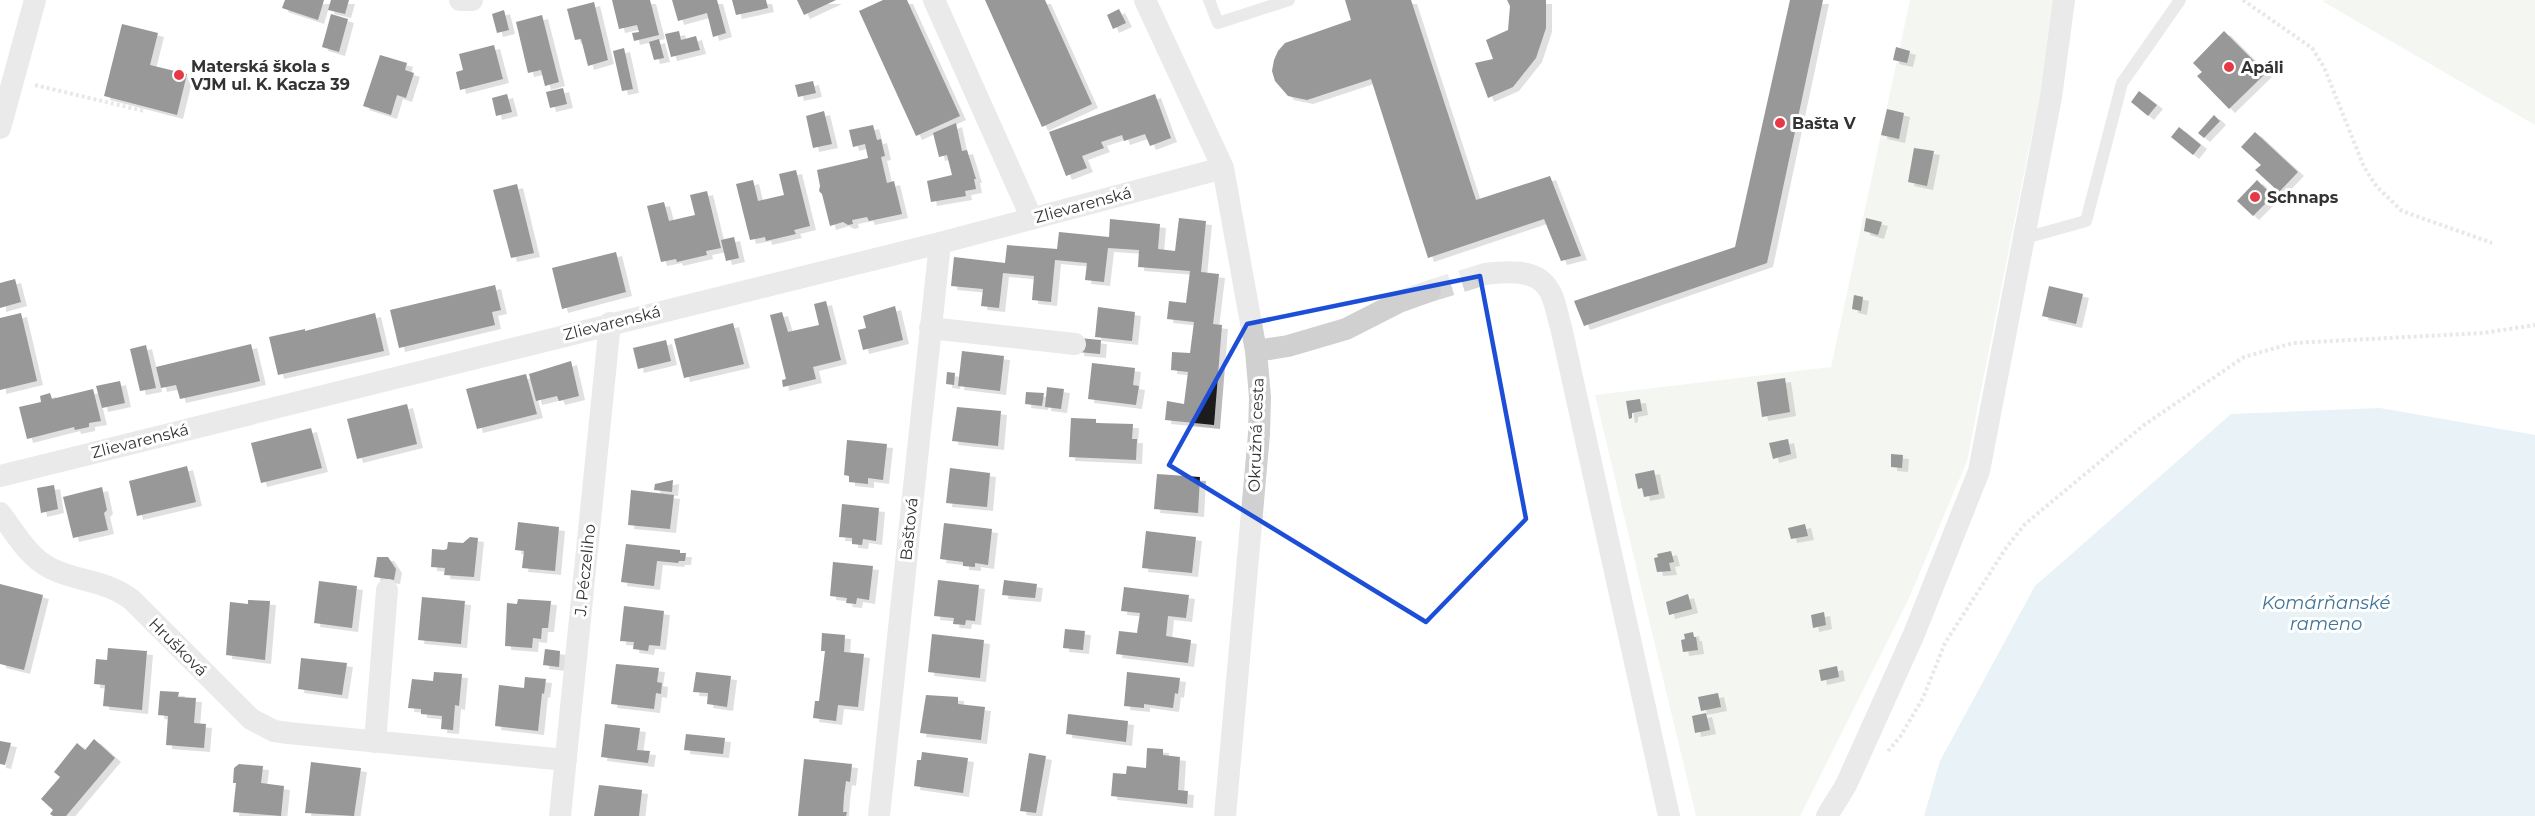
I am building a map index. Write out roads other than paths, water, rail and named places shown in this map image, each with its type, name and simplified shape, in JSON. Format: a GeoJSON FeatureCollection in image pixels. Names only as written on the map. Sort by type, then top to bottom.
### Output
{"type":"FeatureCollection","features":[{"type":"Feature","properties":{"kind":"street"},"geometry":{"type":"LineString","coordinates":[[0,128],[35,0]]}},
{"type":"Feature","properties":{"kind":"street"},"geometry":{"type":"LineString","coordinates":[[460,0],[472,0]]}},
{"type":"Feature","properties":{"kind":"street"},"geometry":{"type":"LineString","coordinates":[[934,0],[1032,219]]}},
{"type":"Feature","properties":{"kind":"street","name":"Okružná cesta"},"geometry":{"type":"LineString","coordinates":[[1145,0],[1223,168],[1256,351],[1260,397],[1259,434],[1225,816]]}},
{"type":"Feature","properties":{"kind":"street"},"geometry":{"type":"LineString","coordinates":[[1827,816],[1846,785],[1914,634],[1979,471],[2051,97],[2064,0]]}},
{"type":"Feature","properties":{"kind":"street","name":"Zlievarenská"},"geometry":{"type":"LineString","coordinates":[[0,476],[940,243],[1223,168]]}},
{"type":"Feature","properties":{"kind":"street","name":"Baštová"},"geometry":{"type":"LineString","coordinates":[[879,816],[940,243]]}},
{"type":"Feature","properties":{"kind":"street"},"geometry":{"type":"LineString","coordinates":[[1485,274],[1516,272],[1528,274],[1546,285],[1550,292],[1561,327],[1669,816]]}},
{"type":"Feature","properties":{"kind":"street"},"geometry":{"type":"LineString","coordinates":[[1256,351],[1288,346],[1346,329],[1399,302],[1430,291]]}},
{"type":"Feature","properties":{"kind":"street","name":"J. Péczeliho"},"geometry":{"type":"LineString","coordinates":[[560,816],[610,323]]}},
{"type":"Feature","properties":{"kind":"street"},"geometry":{"type":"LineString","coordinates":[[930,328],[1075,344]]}},
{"type":"Feature","properties":{"kind":"street","name":"Hrušková"},"geometry":{"type":"LineString","coordinates":[[0,513],[41,562],[61,572],[114,588],[132,600],[251,719],[260,725],[288,733],[566,760]]}},
{"type":"Feature","properties":{"kind":"street"},"geometry":{"type":"LineString","coordinates":[[375,742],[387,590]]}},
{"type":"Feature","properties":{"kind":"lane"},"geometry":{"type":"LineString","coordinates":[[1209,0],[1218,23],[1289,0]]}},
{"type":"Feature","properties":{"kind":"lane"},"geometry":{"type":"LineString","coordinates":[[2025,238],[2086,221],[2122,83],[2180,0]]}},
{"type":"Feature","properties":{"kind":"water","name":"Komárňanské rameno"},"geometry":{"type":"Polygon","coordinates":[[[2380,408],[2535,435],[2535,816],[1924,816],[1940,761],[2035,586],[2231,414],[2380,408]]]}},
{"type":"Feature","properties":{"kind":"tunnel"},"geometry":{"type":"LineString","coordinates":[[1430,291],[1485,274]]}},
{"type":"Feature","properties":{"kind":"place","name":"Apáli"},"geometry":{"type":"Point","coordinates":[2229,67]}},
{"type":"Feature","properties":{"kind":"place","name":"Materská škola s VJM ul. K. Kacza 39"},"geometry":{"type":"Point","coordinates":[179,75]}},
{"type":"Feature","properties":{"kind":"place","name":"Bašta V"},"geometry":{"type":"Point","coordinates":[1780,123]}},
{"type":"Feature","properties":{"kind":"place","name":"Schnaps"},"geometry":{"type":"Point","coordinates":[2255,197]}}]}
